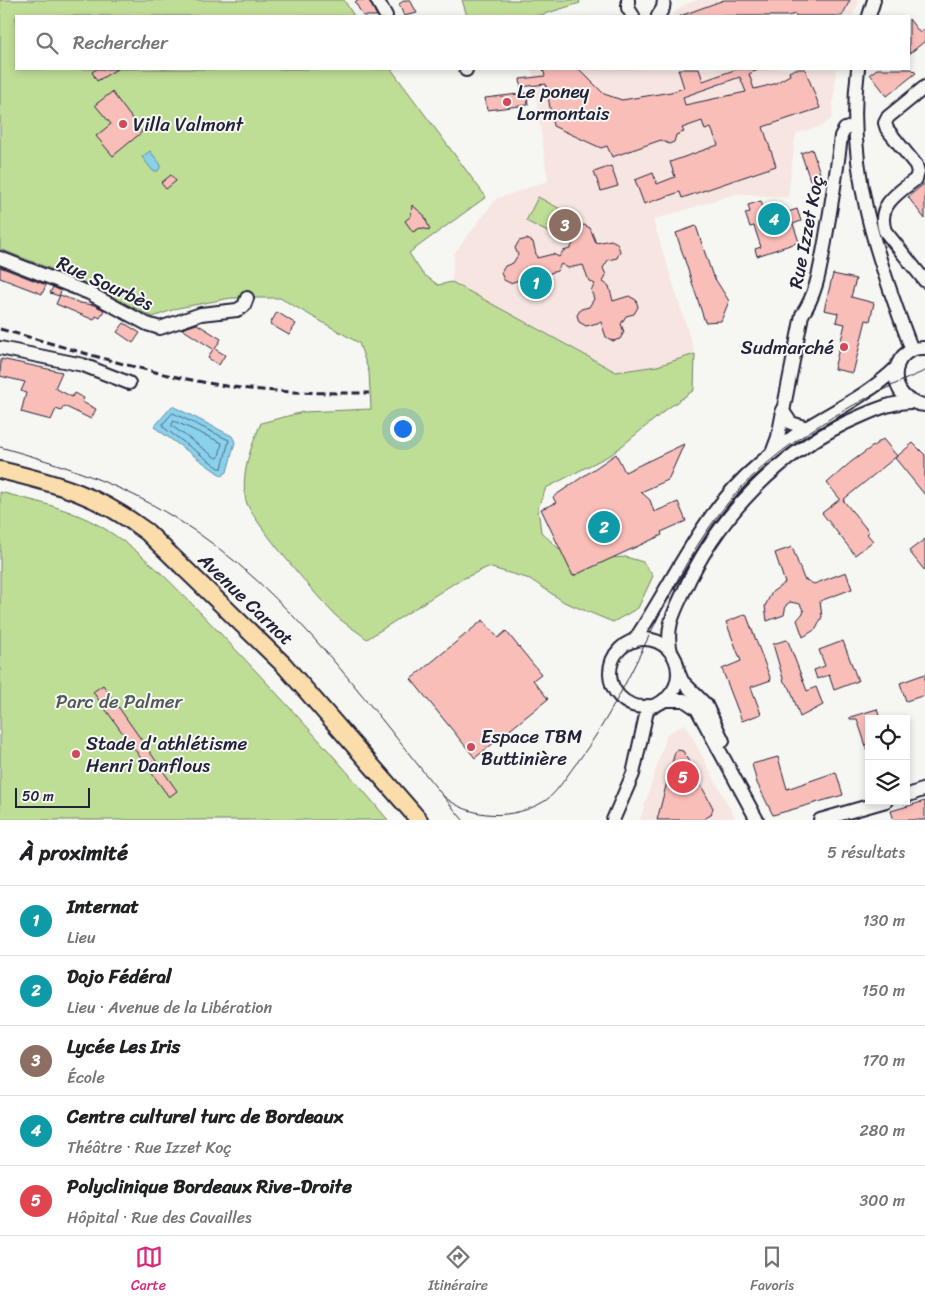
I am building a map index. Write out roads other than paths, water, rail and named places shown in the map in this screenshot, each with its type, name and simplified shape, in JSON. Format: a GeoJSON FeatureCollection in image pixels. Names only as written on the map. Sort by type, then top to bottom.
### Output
{"type":"FeatureCollection","features":[{"type":"Feature","properties":{"kind":"main road","name":"Avenue Carnot"},"geometry":{"type":"LineString","coordinates":[[0,470],[86,494],[125,515],[147,532],[284,665],[418,820]]}},
{"type":"Feature","properties":{"kind":"main road","name":"Avenue Carnot"},"geometry":{"type":"LineString","coordinates":[[0,478],[83,502],[108,515],[142,540],[279,674],[406,820]]}},
{"type":"Feature","properties":{"kind":"street"},"geometry":{"type":"LineString","coordinates":[[377,0],[385,15]]}},
{"type":"Feature","properties":{"kind":"street"},"geometry":{"type":"LineString","coordinates":[[628,0],[628,8],[632,15]]}},
{"type":"Feature","properties":{"kind":"street"},"geometry":{"type":"LineString","coordinates":[[659,15],[663,8],[664,0]]}},
{"type":"Feature","properties":{"kind":"street"},"geometry":{"type":"LineString","coordinates":[[869,15],[874,0]]}},
{"type":"Feature","properties":{"kind":"street"},"geometry":{"type":"LineString","coordinates":[[858,70],[854,126],[860,180],[880,264],[912,350]]}},
{"type":"Feature","properties":{"kind":"street"},"geometry":{"type":"LineString","coordinates":[[925,87],[888,117],[885,122],[886,129],[916,165],[918,172],[916,179],[886,205],[882,222],[885,231],[925,281]]}},
{"type":"Feature","properties":{"kind":"street","name":"Rue Izzet Koç"},"geometry":{"type":"LineString","coordinates":[[772,453],[778,438],[802,315],[810,304],[817,283],[835,187],[841,136],[845,129],[854,126]]}},
{"type":"Feature","properties":{"kind":"street","name":"Rue Sourbès"},"geometry":{"type":"LineString","coordinates":[[0,258],[89,293],[147,324],[160,328],[200,314],[237,310],[244,306],[247,298]]}},
{"type":"Feature","properties":{"kind":"street"},"geometry":{"type":"LineString","coordinates":[[0,348],[83,365],[130,383]]}},
{"type":"Feature","properties":{"kind":"street"},"geometry":{"type":"LineString","coordinates":[[634,641],[693,542],[715,511],[740,483],[772,453],[807,428],[870,389],[897,366],[906,354],[912,350],[925,348]]}},
{"type":"Feature","properties":{"kind":"street"},"geometry":{"type":"LineString","coordinates":[[897,366],[896,385],[904,397],[912,402]]}},
{"type":"Feature","properties":{"kind":"street"},"geometry":{"type":"LineString","coordinates":[[734,774],[728,751],[706,706],[682,681],[671,652],[668,630],[687,583],[715,535],[750,493],[798,451],[834,429],[881,408],[902,402],[925,405]]}},
{"type":"Feature","properties":{"kind":"street"},"geometry":{"type":"LineString","coordinates":[[782,410],[791,423],[807,428]]}},
{"type":"Feature","properties":{"kind":"street"},"geometry":{"type":"LineString","coordinates":[[671,652],[652,640],[634,641],[627,644],[616,654],[610,668],[610,676],[615,690],[622,698],[635,705],[648,706],[664,700],[684,700],[697,709],[734,774],[757,820]]}},
{"type":"Feature","properties":{"kind":"street"},"geometry":{"type":"LineString","coordinates":[[664,700],[672,692],[677,681],[678,670]]}},
{"type":"Feature","properties":{"kind":"street"},"geometry":{"type":"LineString","coordinates":[[613,820],[633,774],[648,706]]}},
{"type":"Feature","properties":{"kind":"street"},"geometry":{"type":"LineString","coordinates":[[910,795],[925,789]]}},
{"type":"Feature","properties":{"kind":"street"},"geometry":{"type":"LineString","coordinates":[[820,820],[872,805]]}},
{"type":"Feature","properties":{"kind":"water"},"geometry":{"type":"Polygon","coordinates":[[[150,151],[161,165],[158,171],[153,171],[142,157],[150,151]]]}},
{"type":"Feature","properties":{"kind":"water"},"geometry":{"type":"Polygon","coordinates":[[[172,406],[232,436],[235,442],[227,472],[222,476],[154,427],[172,406]]]}},
{"type":"Feature","properties":{"kind":"tram line"},"geometry":{"type":"LineString","coordinates":[[442,795],[466,809],[492,814],[519,812],[533,807],[550,797],[600,729],[619,696],[688,561],[708,529],[731,499],[750,479],[795,441],[847,409],[925,371]]}},
{"type":"Feature","properties":{"kind":"tram line"},"geometry":{"type":"LineString","coordinates":[[0,447],[45,460],[112,485],[175,518],[218,548],[258,581],[295,618],[330,657],[463,820]]}},
{"type":"Feature","properties":{"kind":"railway"},"geometry":{"type":"LineString","coordinates":[[0,329],[115,362],[203,382],[267,390],[369,393]]}},
{"type":"Feature","properties":{"kind":"place","name":"Le poney Lormontais"},"geometry":{"type":"Point","coordinates":[507,102]}},
{"type":"Feature","properties":{"kind":"place","name":"Villa Valmont"},"geometry":{"type":"Point","coordinates":[123,124]}},
{"type":"Feature","properties":{"kind":"place","name":"Centre culturel turc de Bordeaux"},"geometry":{"type":"Point","coordinates":[774,219]}},
{"type":"Feature","properties":{"kind":"place","name":"Lycée Les Iris"},"geometry":{"type":"Point","coordinates":[565,225]}},
{"type":"Feature","properties":{"kind":"place","name":"Internat"},"geometry":{"type":"Point","coordinates":[536,283]}},
{"type":"Feature","properties":{"kind":"place","name":"Sudmarché"},"geometry":{"type":"Point","coordinates":[844,347]}},
{"type":"Feature","properties":{"kind":"place","name":"Dojo Fédéral"},"geometry":{"type":"Point","coordinates":[604,527]}},
{"type":"Feature","properties":{"kind":"place","name":"Espace TBM Buttinière"},"geometry":{"type":"Point","coordinates":[471,747]}},
{"type":"Feature","properties":{"kind":"place","name":"Stade d'athlétisme Henri Danflous"},"geometry":{"type":"Point","coordinates":[76,754]}},
{"type":"Feature","properties":{"kind":"place","name":"Polyclinique Bordeaux Rive-Droite"},"geometry":{"type":"Point","coordinates":[683,777]}},
{"type":"Feature","properties":{"kind":"park label","name":"Parc de Palmer"},"geometry":{"type":"Point","coordinates":[119,701]}}]}
